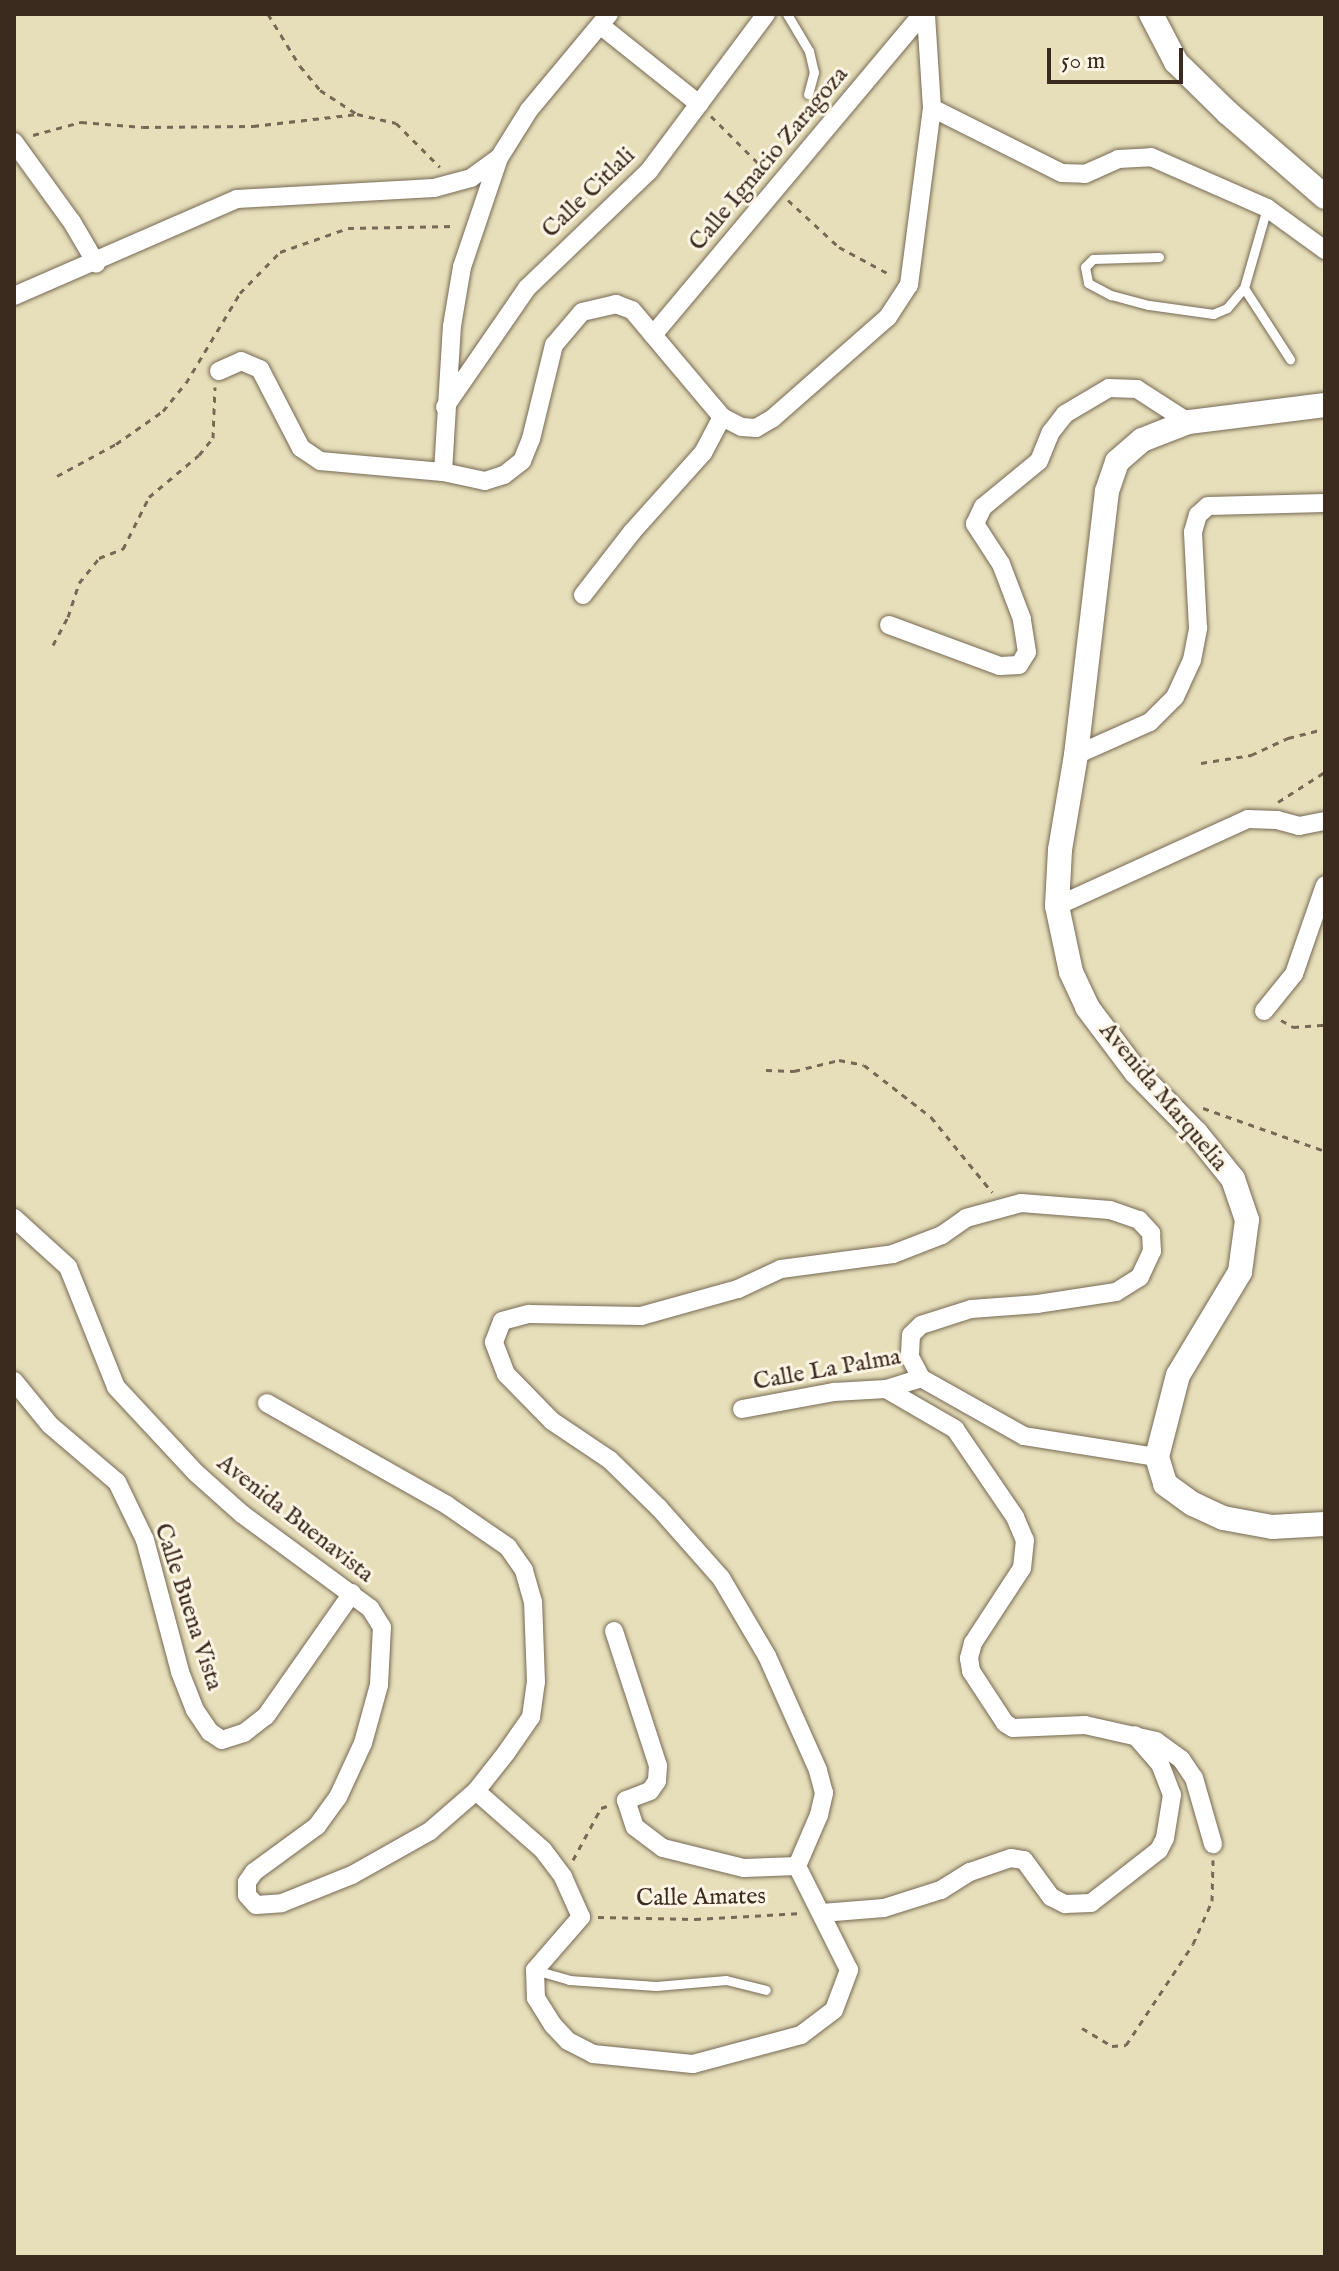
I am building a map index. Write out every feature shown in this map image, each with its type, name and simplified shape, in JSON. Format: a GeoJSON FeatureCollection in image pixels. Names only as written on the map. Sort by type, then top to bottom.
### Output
{"type":"FeatureCollection","features":[{"type":"Feature","properties":{"kind":"main road"},"geometry":{"type":"LineString","coordinates":[[1151,14],[1176,62],[1228,113],[1325,197]]}},
{"type":"Feature","properties":{"kind":"main road","name":"Avenida Marquelia"},"geometry":{"type":"LineString","coordinates":[[1157,1457],[1178,1375],[1240,1272],[1247,1220],[1233,1179],[1196,1133],[1136,1072],[1087,1007],[1071,972],[1057,906],[1060,850],[1076,755],[1107,491],[1117,462],[1142,440],[1188,422],[1325,405]]}},
{"type":"Feature","properties":{"kind":"main road"},"geometry":{"type":"LineString","coordinates":[[1157,1457],[1165,1484],[1193,1504],[1223,1518],[1272,1527],[1325,1524]]}},
{"type":"Feature","properties":{"kind":"street","name":"Calle Citlali"},"geometry":{"type":"LineString","coordinates":[[445,407],[527,288],[649,171],[766,14]]}},
{"type":"Feature","properties":{"kind":"street"},"geometry":{"type":"LineString","coordinates":[[219,371],[241,361],[260,369],[301,448],[320,461],[443,472],[485,481],[504,475],[522,461],[531,439],[554,345],[582,312],[616,304],[632,310],[722,417],[742,427],[756,428],[773,418],[888,317],[909,285],[932,108],[924,14]]}},
{"type":"Feature","properties":{"kind":"street","name":"Calle Ignacio Zaragoza"},"geometry":{"type":"LineString","coordinates":[[653,335],[924,14]]}},
{"type":"Feature","properties":{"kind":"street"},"geometry":{"type":"LineString","coordinates":[[443,472],[445,407],[462,267],[499,158],[529,110],[604,19],[699,104]]}},
{"type":"Feature","properties":{"kind":"street"},"geometry":{"type":"LineString","coordinates":[[932,108],[1062,173],[1085,174],[1118,159],[1151,157],[1267,208],[1325,250]]}},
{"type":"Feature","properties":{"kind":"street"},"geometry":{"type":"LineString","coordinates":[[21,139],[96,263]]}},
{"type":"Feature","properties":{"kind":"street"},"geometry":{"type":"LineString","coordinates":[[14,296],[96,263],[237,199],[434,188],[456,184],[499,158]]}},
{"type":"Feature","properties":{"kind":"street"},"geometry":{"type":"LineString","coordinates":[[889,625],[1000,666],[1019,665],[1027,652],[1022,619],[1001,564],[975,524],[983,507],[1039,461],[1051,432],[1065,414],[1109,388],[1137,389],[1188,422]]}},
{"type":"Feature","properties":{"kind":"street"},"geometry":{"type":"LineString","coordinates":[[583,595],[632,532],[703,453],[722,417]]}},
{"type":"Feature","properties":{"kind":"street"},"geometry":{"type":"LineString","coordinates":[[1076,755],[1150,722],[1175,697],[1192,660],[1198,628],[1193,532],[1198,515],[1208,506],[1325,503]]}},
{"type":"Feature","properties":{"kind":"street"},"geometry":{"type":"LineString","coordinates":[[1057,906],[1248,819],[1277,820],[1299,826],[1325,821]]}},
{"type":"Feature","properties":{"kind":"street"},"geometry":{"type":"LineString","coordinates":[[1264,1011],[1294,974],[1325,885]]}},
{"type":"Feature","properties":{"kind":"street"},"geometry":{"type":"LineString","coordinates":[[797,1866],[819,1815],[824,1793],[818,1770],[767,1656],[721,1578],[659,1508],[610,1460],[552,1421],[506,1374],[494,1342],[502,1321],[529,1314],[641,1316],[738,1289],[781,1269],[893,1254],[942,1235],[966,1218],[1021,1203],[1110,1210],[1139,1220],[1151,1233],[1152,1251],[1140,1277],[1116,1292],[971,1309],[921,1325],[911,1335],[910,1357],[921,1378],[1024,1436],[1157,1457]]}},
{"type":"Feature","properties":{"kind":"street","name":"Avenida Buenavista"},"geometry":{"type":"LineString","coordinates":[[14,1218],[68,1267],[116,1387],[196,1473],[242,1514],[352,1593],[370,1608],[382,1627],[379,1685],[363,1743],[338,1797],[317,1826],[254,1872],[247,1882],[247,1895],[256,1905],[282,1903],[352,1875],[430,1831],[476,1791]]}},
{"type":"Feature","properties":{"kind":"street","name":"Calle La Palma"},"geometry":{"type":"LineString","coordinates":[[742,1409],[834,1392],[886,1389],[921,1378]]}},
{"type":"Feature","properties":{"kind":"street","name":"Calle Buena Vista"},"geometry":{"type":"LineString","coordinates":[[14,1381],[50,1425],[117,1482],[145,1540],[180,1672],[195,1710],[210,1732],[222,1740],[244,1733],[266,1716],[352,1593]]}},
{"type":"Feature","properties":{"kind":"street"},"geometry":{"type":"LineString","coordinates":[[886,1389],[955,1429],[1015,1517],[1025,1540],[1022,1568],[973,1643],[969,1658],[971,1671],[1005,1723],[1013,1728],[1085,1725],[1156,1741],[1181,1759],[1194,1778],[1213,1844]]}},
{"type":"Feature","properties":{"kind":"street"},"geometry":{"type":"LineString","coordinates":[[267,1403],[447,1505],[508,1547],[524,1570],[533,1602],[536,1682],[531,1717],[476,1791],[543,1850],[563,1877],[581,1917],[535,1970],[536,1998],[553,2025],[568,2041],[593,2054],[693,2064],[801,2035],[834,2010],[849,1970],[797,1866]]}},
{"type":"Feature","properties":{"kind":"street"},"geometry":{"type":"LineString","coordinates":[[614,1631],[658,1766],[657,1781],[650,1791],[626,1800],[635,1827],[663,1848],[744,1868],[797,1866]]}},
{"type":"Feature","properties":{"kind":"street"},"geometry":{"type":"LineString","coordinates":[[822,1913],[884,1908],[941,1890],[970,1872],[1011,1858],[1024,1860],[1051,1897],[1065,1904],[1091,1903],[1159,1850],[1165,1838],[1172,1795],[1160,1764],[1135,1735]]}},
{"type":"Feature","properties":{"kind":"lane"},"geometry":{"type":"LineString","coordinates":[[787,14],[809,51],[814,72],[808,94]]}},
{"type":"Feature","properties":{"kind":"lane"},"geometry":{"type":"LineString","coordinates":[[1159,257],[1093,259],[1085,267],[1088,283],[1111,295],[1149,305],[1213,314],[1227,308],[1244,288],[1267,208]]}},
{"type":"Feature","properties":{"kind":"lane"},"geometry":{"type":"LineString","coordinates":[[1244,288],[1290,359]]}},
{"type":"Feature","properties":{"kind":"lane"},"geometry":{"type":"LineString","coordinates":[[535,1970],[569,1980],[656,1986],[726,1980],[766,1990]]}},
{"type":"Feature","properties":{"kind":"path"},"geometry":{"type":"LineString","coordinates":[[268,14],[300,66],[320,90],[357,114]]}},
{"type":"Feature","properties":{"kind":"path"},"geometry":{"type":"LineString","coordinates":[[699,104],[782,185],[785,196],[800,213],[839,247],[909,285]]}},
{"type":"Feature","properties":{"kind":"path"},"geometry":{"type":"LineString","coordinates":[[21,139],[81,122],[143,127],[253,126],[357,114],[396,123],[456,184]]}},
{"type":"Feature","properties":{"kind":"path"},"geometry":{"type":"LineString","coordinates":[[57,476],[116,444],[163,411],[186,383],[240,293],[280,252],[348,228],[476,225]]}},
{"type":"Feature","properties":{"kind":"path"},"geometry":{"type":"LineString","coordinates":[[53,645],[68,617],[79,583],[99,558],[123,549],[149,497],[199,455],[213,438],[213,397],[219,371]]}},
{"type":"Feature","properties":{"kind":"path"},"geometry":{"type":"LineString","coordinates":[[1201,763],[1251,755],[1288,738],[1325,729]]}},
{"type":"Feature","properties":{"kind":"path"},"geometry":{"type":"LineString","coordinates":[[1248,819],[1325,772]]}},
{"type":"Feature","properties":{"kind":"path"},"geometry":{"type":"LineString","coordinates":[[1264,1011],[1293,1027],[1325,1025]]}},
{"type":"Feature","properties":{"kind":"path"},"geometry":{"type":"LineString","coordinates":[[766,1070],[794,1071],[839,1060],[864,1065],[931,1117],[1004,1208]]}},
{"type":"Feature","properties":{"kind":"path"},"geometry":{"type":"LineString","coordinates":[[1190,1101],[1217,1116],[1325,1151]]}},
{"type":"Feature","properties":{"kind":"path"},"geometry":{"type":"LineString","coordinates":[[563,1877],[601,1808],[626,1800]]}},
{"type":"Feature","properties":{"kind":"path"},"geometry":{"type":"LineString","coordinates":[[1082,2028],[1112,2046],[1126,2045],[1193,1944],[1212,1901],[1213,1844]]}},
{"type":"Feature","properties":{"kind":"path","name":"Calle Amates"},"geometry":{"type":"LineString","coordinates":[[581,1917],[695,1919],[822,1913]]}}]}
